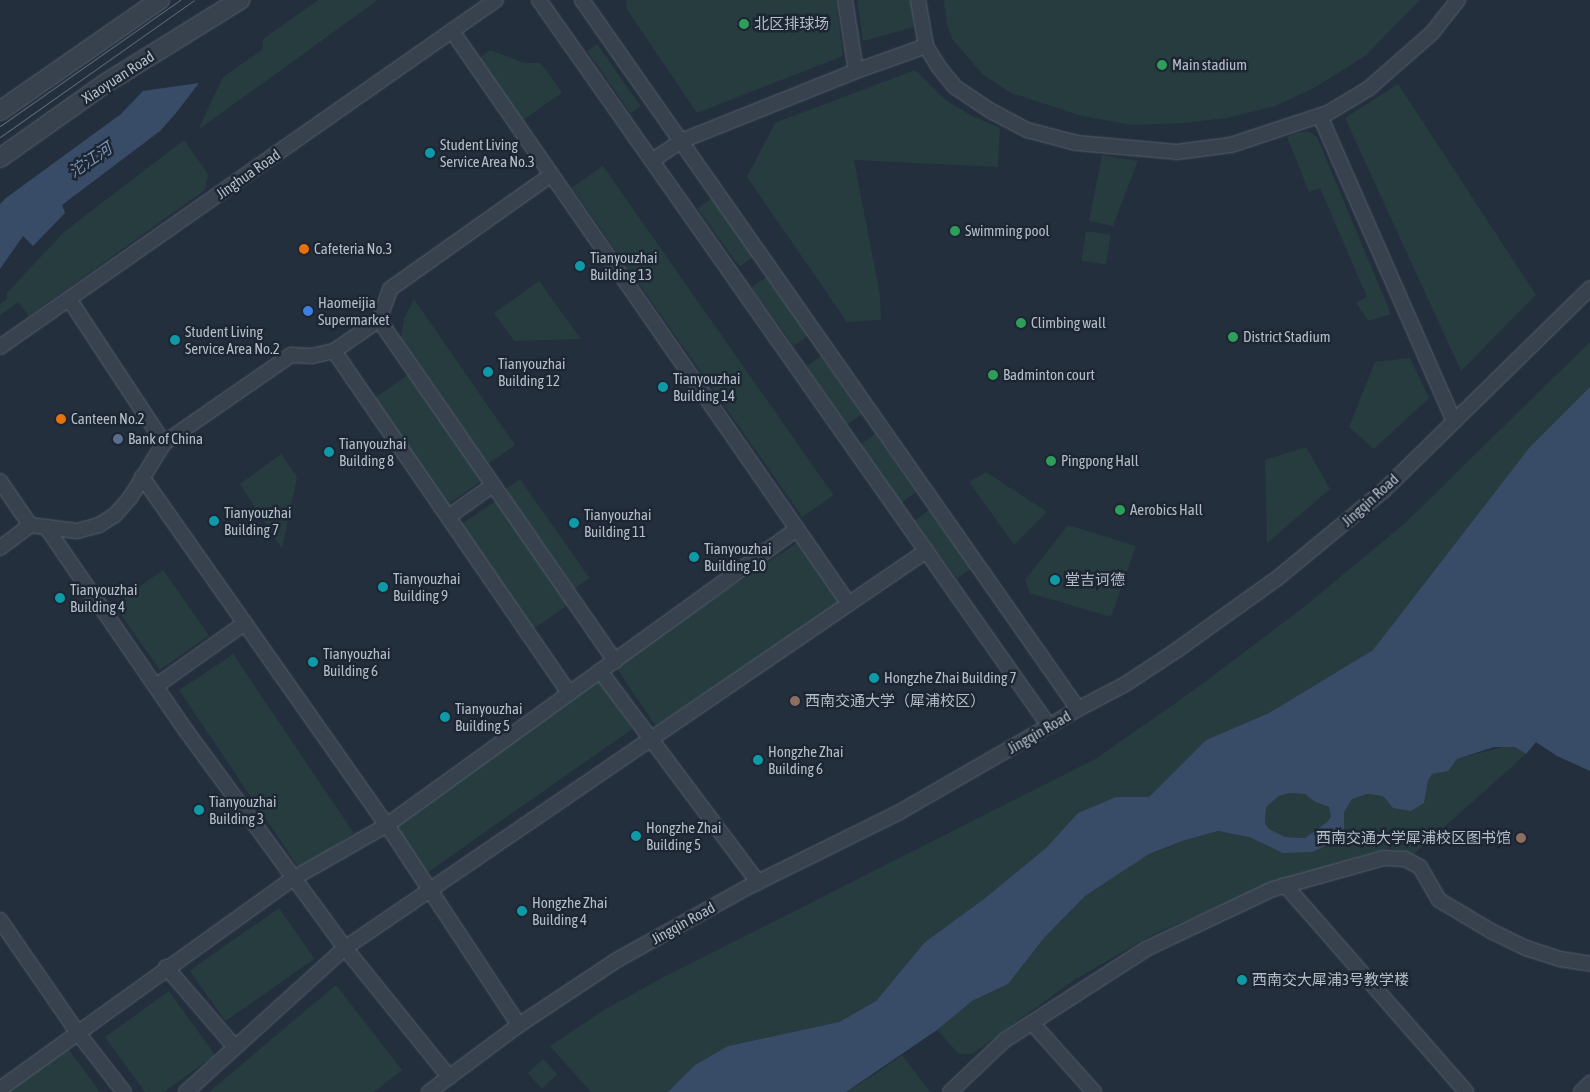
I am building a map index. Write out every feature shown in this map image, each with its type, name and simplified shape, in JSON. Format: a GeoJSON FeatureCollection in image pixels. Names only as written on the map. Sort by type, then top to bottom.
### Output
{"type":"FeatureCollection","features":[{"type":"Feature","properties":{"kind":"street"},"geometry":{"type":"LineString","coordinates":[[0,111],[160,0]]}},
{"type":"Feature","properties":{"kind":"street","name":"Xiaoyuan Road"},"geometry":{"type":"LineString","coordinates":[[0,158],[106,83],[240,0]]}},
{"type":"Feature","properties":{"kind":"street","name":"Jinghua Road"},"geometry":{"type":"LineString","coordinates":[[0,347],[496,0]]}},
{"type":"Feature","properties":{"kind":"street"},"geometry":{"type":"LineString","coordinates":[[539,0],[1050,726]]}},
{"type":"Feature","properties":{"kind":"street"},"geometry":{"type":"LineString","coordinates":[[582,0],[1078,709]]}},
{"type":"Feature","properties":{"kind":"street"},"geometry":{"type":"LineString","coordinates":[[845,0],[856,71]]}},
{"type":"Feature","properties":{"kind":"street"},"geometry":{"type":"LineString","coordinates":[[918,0],[919,18],[926,46],[938,66],[955,87],[973,100],[1027,130],[1077,142],[1177,152],[1231,145],[1320,116],[1368,89],[1432,33],[1458,0]]}},
{"type":"Feature","properties":{"kind":"street"},"geometry":{"type":"LineString","coordinates":[[452,31],[849,604]]}},
{"type":"Feature","properties":{"kind":"street"},"geometry":{"type":"LineString","coordinates":[[653,160],[680,141],[856,71],[926,46]]}},
{"type":"Feature","properties":{"kind":"street"},"geometry":{"type":"LineString","coordinates":[[1320,116],[1454,421]]}},
{"type":"Feature","properties":{"kind":"street"},"geometry":{"type":"LineString","coordinates":[[0,548],[30,526],[77,531],[99,525],[125,504],[164,442],[291,355],[312,356],[334,351],[379,320],[390,289],[551,175]]}},
{"type":"Feature","properties":{"kind":"street","name":"Jingqin Road"},"geometry":{"type":"LineString","coordinates":[[429,1092],[519,1025],[617,960],[758,882],[898,813],[1078,709],[1124,686],[1279,577],[1383,491],[1590,288]]}},
{"type":"Feature","properties":{"kind":"street"},"geometry":{"type":"LineString","coordinates":[[69,299],[164,442]]}},
{"type":"Feature","properties":{"kind":"street"},"geometry":{"type":"LineString","coordinates":[[379,320],[615,661]]}},
{"type":"Feature","properties":{"kind":"street"},"geometry":{"type":"LineString","coordinates":[[334,351],[570,693]]}},
{"type":"Feature","properties":{"kind":"street"},"geometry":{"type":"LineString","coordinates":[[142,477],[387,825],[519,1025]]}},
{"type":"Feature","properties":{"kind":"street"},"geometry":{"type":"LineString","coordinates":[[0,481],[30,526]]}},
{"type":"Feature","properties":{"kind":"street"},"geometry":{"type":"LineString","coordinates":[[448,518],[493,485]]}},
{"type":"Feature","properties":{"kind":"street"},"geometry":{"type":"LineString","coordinates":[[46,528],[187,732],[345,948],[449,1077]]}},
{"type":"Feature","properties":{"kind":"street"},"geometry":{"type":"LineString","coordinates":[[0,1089],[166,967],[294,878],[387,825],[797,529]]}},
{"type":"Feature","properties":{"kind":"street"},"geometry":{"type":"LineString","coordinates":[[186,1092],[234,1046],[345,948],[926,551]]}},
{"type":"Feature","properties":{"kind":"street"},"geometry":{"type":"LineString","coordinates":[[156,686],[245,623]]}},
{"type":"Feature","properties":{"kind":"street"},"geometry":{"type":"LineString","coordinates":[[600,671],[758,882]]}},
{"type":"Feature","properties":{"kind":"street"},"geometry":{"type":"LineString","coordinates":[[953,1091],[1005,1040],[1146,949],[1273,889],[1384,858],[1405,859],[1420,867],[1439,900],[1491,931],[1526,948],[1560,959],[1590,964]]}},
{"type":"Feature","properties":{"kind":"street"},"geometry":{"type":"LineString","coordinates":[[1285,885],[1466,1092]]}},
{"type":"Feature","properties":{"kind":"street"},"geometry":{"type":"LineString","coordinates":[[0,920],[78,1032],[124,1092]]}},
{"type":"Feature","properties":{"kind":"street"},"geometry":{"type":"LineString","coordinates":[[166,967],[234,1046]]}},
{"type":"Feature","properties":{"kind":"street"},"geometry":{"type":"LineString","coordinates":[[1032,1023],[1094,1092]]}},
{"type":"Feature","properties":{"kind":"street"},"geometry":{"type":"LineString","coordinates":[[1581,1092],[1590,1083]]}},
{"type":"Feature","properties":{"kind":"green space"},"geometry":{"type":"Polygon","coordinates":[[[318,0],[378,0],[198,130],[223,77],[262,50],[263,39],[318,0]]]}},
{"type":"Feature","properties":{"kind":"green space"},"geometry":{"type":"Polygon","coordinates":[[[627,0],[836,0],[843,56],[697,113],[626,8],[627,0]]]}},
{"type":"Feature","properties":{"kind":"green space"},"geometry":{"type":"Polygon","coordinates":[[[857,0],[911,0],[914,27],[863,41],[857,0]]]}},
{"type":"Feature","properties":{"kind":"green space","name":"Main stadium"},"geometry":{"type":"Polygon","coordinates":[[[944,0],[1420,0],[1365,56],[1314,88],[1275,106],[1227,118],[1184,123],[1132,125],[1082,116],[1011,93],[983,75],[953,40],[947,25],[944,0]]]}},
{"type":"Feature","properties":{"kind":"green space"},"geometry":{"type":"Polygon","coordinates":[[[597,44],[641,106],[631,113],[587,51],[597,44]]]}},
{"type":"Feature","properties":{"kind":"green space"},"geometry":{"type":"Polygon","coordinates":[[[490,50],[525,63],[539,63],[545,68],[562,93],[520,122],[477,60],[490,50]]]}},
{"type":"Feature","properties":{"kind":"green space"},"geometry":{"type":"Polygon","coordinates":[[[915,70],[944,99],[972,116],[1000,128],[998,167],[854,160],[880,295],[881,320],[847,322],[747,177],[775,123],[915,70]]]}},
{"type":"Feature","properties":{"kind":"green space"},"geometry":{"type":"Polygon","coordinates":[[[1398,84],[1536,295],[1461,371],[1345,118],[1398,84]]]}},
{"type":"Feature","properties":{"kind":"green space"},"geometry":{"type":"Polygon","coordinates":[[[1308,131],[1317,137],[1391,314],[1368,321],[1356,302],[1367,297],[1320,188],[1309,192],[1287,137],[1308,131]]]}},
{"type":"Feature","properties":{"kind":"green space"},"geometry":{"type":"Polygon","coordinates":[[[184,140],[208,174],[205,190],[29,316],[18,302],[0,315],[0,304],[7,299],[7,293],[64,232],[184,140]]]}},
{"type":"Feature","properties":{"kind":"green space"},"geometry":{"type":"Polygon","coordinates":[[[1102,155],[1138,161],[1113,226],[1089,221],[1102,155]]]}},
{"type":"Feature","properties":{"kind":"green space"},"geometry":{"type":"Polygon","coordinates":[[[603,166],[834,495],[802,517],[572,188],[603,166]]]}},
{"type":"Feature","properties":{"kind":"green space"},"geometry":{"type":"Polygon","coordinates":[[[712,198],[754,256],[740,267],[697,209],[712,198]]]}},
{"type":"Feature","properties":{"kind":"green space"},"geometry":{"type":"Polygon","coordinates":[[[1086,231],[1111,235],[1106,265],[1081,261],[1086,231]]]}},
{"type":"Feature","properties":{"kind":"green space"},"geometry":{"type":"Polygon","coordinates":[[[766,277],[808,335],[794,346],[751,288],[766,277]]]}},
{"type":"Feature","properties":{"kind":"green space"},"geometry":{"type":"Polygon","coordinates":[[[539,281],[581,339],[514,341],[494,313],[539,281]]]}},
{"type":"Feature","properties":{"kind":"green space"},"geometry":{"type":"Polygon","coordinates":[[[414,299],[515,445],[488,464],[401,338],[404,319],[414,299]]]}},
{"type":"Feature","properties":{"kind":"green space"},"geometry":{"type":"Polygon","coordinates":[[[1590,342],[1590,387],[1529,448],[1373,650],[1269,713],[1206,740],[1149,797],[1116,797],[1078,813],[1046,848],[984,899],[925,942],[876,1001],[839,1022],[728,1046],[695,1065],[668,1092],[591,1092],[550,1046],[604,1010],[662,978],[1097,758],[1201,685],[1304,607],[1404,524],[1590,342]]]}},
{"type":"Feature","properties":{"kind":"green space"},"geometry":{"type":"Polygon","coordinates":[[[821,356],[862,414],[847,424],[806,366],[821,356]]]}},
{"type":"Feature","properties":{"kind":"green space"},"geometry":{"type":"Polygon","coordinates":[[[1410,358],[1429,398],[1374,449],[1349,427],[1375,362],[1410,358]]]}},
{"type":"Feature","properties":{"kind":"green space"},"geometry":{"type":"Polygon","coordinates":[[[409,374],[483,480],[446,505],[372,400],[409,374]]]}},
{"type":"Feature","properties":{"kind":"green space"},"geometry":{"type":"Polygon","coordinates":[[[875,434],[916,492],[901,502],[860,444],[875,434]]]}},
{"type":"Feature","properties":{"kind":"green space"},"geometry":{"type":"Polygon","coordinates":[[[1306,447],[1330,489],[1267,543],[1265,460],[1306,447]]]}},
{"type":"Feature","properties":{"kind":"green space"},"geometry":{"type":"Polygon","coordinates":[[[281,454],[297,477],[282,549],[240,484],[281,454]]]}},
{"type":"Feature","properties":{"kind":"green space"},"geometry":{"type":"Polygon","coordinates":[[[986,472],[1047,512],[1014,545],[969,482],[986,472]]]}},
{"type":"Feature","properties":{"kind":"green space"},"geometry":{"type":"Polygon","coordinates":[[[520,479],[589,578],[575,588],[505,489],[520,479]]]}},
{"type":"Feature","properties":{"kind":"green space"},"geometry":{"type":"Polygon","coordinates":[[[497,500],[568,605],[531,630],[460,525],[497,500]]]}},
{"type":"Feature","properties":{"kind":"green space"},"geometry":{"type":"Polygon","coordinates":[[[929,510],[971,568],[957,579],[914,521],[929,510]]]}},
{"type":"Feature","properties":{"kind":"green space"},"geometry":{"type":"Polygon","coordinates":[[[1068,525],[1136,546],[1111,617],[1030,593],[1025,580],[1068,525]]]}},
{"type":"Feature","properties":{"kind":"green space"},"geometry":{"type":"Polygon","coordinates":[[[798,542],[839,603],[656,726],[615,666],[798,542]]]}},
{"type":"Feature","properties":{"kind":"green space"},"geometry":{"type":"Polygon","coordinates":[[[163,570],[209,636],[160,670],[114,604],[163,570]]]}},
{"type":"Feature","properties":{"kind":"green space"},"geometry":{"type":"Polygon","coordinates":[[[233,654],[354,833],[300,869],[179,690],[233,654]]]}},
{"type":"Feature","properties":{"kind":"green space"},"geometry":{"type":"Polygon","coordinates":[[[597,678],[633,729],[425,874],[390,823],[597,678]]]}},
{"type":"Feature","properties":{"kind":"green space"},"geometry":{"type":"Polygon","coordinates":[[[1506,746],[1515,747],[1526,754],[1414,854],[1390,848],[1353,858],[1223,904],[1152,935],[1074,980],[972,1054],[959,1054],[937,1030],[972,1001],[1008,984],[1044,938],[1085,896],[1149,854],[1182,841],[1218,831],[1249,837],[1283,853],[1335,842],[1344,830],[1344,812],[1351,799],[1367,794],[1383,796],[1393,808],[1424,803],[1428,781],[1432,774],[1447,771],[1457,759],[1506,746]]]}},
{"type":"Feature","properties":{"kind":"green space"},"geometry":{"type":"Polygon","coordinates":[[[1290,793],[1305,794],[1315,802],[1329,807],[1331,817],[1305,838],[1285,837],[1269,829],[1265,823],[1266,807],[1279,796],[1290,793]]]}},
{"type":"Feature","properties":{"kind":"green space"},"geometry":{"type":"Polygon","coordinates":[[[279,908],[315,959],[225,1021],[190,971],[279,908]]]}},
{"type":"Feature","properties":{"kind":"green space"},"geometry":{"type":"Polygon","coordinates":[[[336,985],[402,1070],[374,1092],[209,1092],[336,985]]]}},
{"type":"Feature","properties":{"kind":"green space"},"geometry":{"type":"Polygon","coordinates":[[[169,991],[215,1055],[164,1092],[145,1092],[105,1037],[169,991]]]}},
{"type":"Feature","properties":{"kind":"green space"},"geometry":{"type":"Polygon","coordinates":[[[67,1047],[100,1092],[6,1092],[67,1047]]]}},
{"type":"Feature","properties":{"kind":"green space"},"geometry":{"type":"Polygon","coordinates":[[[902,1055],[930,1092],[846,1092],[872,1076],[902,1055]]]}},
{"type":"Feature","properties":{"kind":"green space"},"geometry":{"type":"Polygon","coordinates":[[[543,1059],[557,1074],[542,1089],[528,1073],[543,1059]]]}},
{"type":"Feature","properties":{"kind":"water","name":"沱江河"},"geometry":{"type":"Polygon","coordinates":[[[199,83],[160,131],[62,205],[65,213],[33,246],[23,236],[0,269],[0,204],[6,198],[121,114],[143,91],[199,83]]]}},
{"type":"Feature","properties":{"kind":"water"},"geometry":{"type":"Polygon","coordinates":[[[1590,387],[1590,771],[1557,756],[1536,742],[1526,754],[1515,747],[1494,747],[1457,759],[1448,771],[1432,774],[1428,781],[1424,803],[1411,811],[1393,808],[1383,796],[1367,794],[1352,799],[1344,812],[1344,830],[1335,842],[1312,852],[1283,853],[1249,837],[1218,831],[1182,841],[1149,854],[1085,896],[1044,938],[1008,984],[972,1001],[937,1030],[846,1092],[668,1092],[695,1065],[728,1046],[839,1022],[876,1001],[925,942],[984,899],[1046,848],[1078,813],[1116,797],[1149,797],[1206,740],[1269,713],[1373,650],[1529,448],[1590,387]],[[1290,793],[1279,796],[1266,807],[1265,823],[1269,829],[1285,837],[1305,838],[1327,822],[1331,817],[1329,807],[1315,802],[1305,794],[1290,793]]]}},
{"type":"Feature","properties":{"kind":"tram line"},"geometry":{"type":"LineString","coordinates":[[0,126],[180,0]]}},
{"type":"Feature","properties":{"kind":"tram line"},"geometry":{"type":"LineString","coordinates":[[0,137],[194,0]]}},
{"type":"Feature","properties":{"kind":"place","name":"北区排球场"},"geometry":{"type":"Point","coordinates":[744,24]}},
{"type":"Feature","properties":{"kind":"place","name":"Main stadium"},"geometry":{"type":"Point","coordinates":[1162,65]}},
{"type":"Feature","properties":{"kind":"place","name":"Student Living Service Area No.3"},"geometry":{"type":"Point","coordinates":[430,153]}},
{"type":"Feature","properties":{"kind":"place","name":"Swimming pool"},"geometry":{"type":"Point","coordinates":[955,231]}},
{"type":"Feature","properties":{"kind":"place","name":"Cafeteria No.3"},"geometry":{"type":"Point","coordinates":[304,249]}},
{"type":"Feature","properties":{"kind":"place","name":"Tianyouzhai Building 13"},"geometry":{"type":"Point","coordinates":[580,266]}},
{"type":"Feature","properties":{"kind":"place","name":"Haomeijia Supermarket"},"geometry":{"type":"Point","coordinates":[308,311]}},
{"type":"Feature","properties":{"kind":"place","name":"Climbing wall"},"geometry":{"type":"Point","coordinates":[1021,323]}},
{"type":"Feature","properties":{"kind":"place","name":"District Stadium"},"geometry":{"type":"Point","coordinates":[1233,337]}},
{"type":"Feature","properties":{"kind":"place","name":"Student Living Service Area No.2"},"geometry":{"type":"Point","coordinates":[175,340]}},
{"type":"Feature","properties":{"kind":"place","name":"Tianyouzhai Building 12"},"geometry":{"type":"Point","coordinates":[488,372]}},
{"type":"Feature","properties":{"kind":"place","name":"Badminton court"},"geometry":{"type":"Point","coordinates":[993,375]}},
{"type":"Feature","properties":{"kind":"place","name":"Tianyouzhai Building 14"},"geometry":{"type":"Point","coordinates":[663,387]}},
{"type":"Feature","properties":{"kind":"place","name":"Canteen No.2"},"geometry":{"type":"Point","coordinates":[61,419]}},
{"type":"Feature","properties":{"kind":"place","name":"Bank of China"},"geometry":{"type":"Point","coordinates":[118,439]}},
{"type":"Feature","properties":{"kind":"place","name":"Tianyouzhai Building 8"},"geometry":{"type":"Point","coordinates":[329,452]}},
{"type":"Feature","properties":{"kind":"place","name":"Pingpong Hall"},"geometry":{"type":"Point","coordinates":[1051,461]}},
{"type":"Feature","properties":{"kind":"place","name":"Aerobics Hall"},"geometry":{"type":"Point","coordinates":[1120,510]}},
{"type":"Feature","properties":{"kind":"place","name":"Tianyouzhai Building 7"},"geometry":{"type":"Point","coordinates":[214,521]}},
{"type":"Feature","properties":{"kind":"place","name":"Tianyouzhai Building 11"},"geometry":{"type":"Point","coordinates":[574,523]}},
{"type":"Feature","properties":{"kind":"place","name":"Tianyouzhai Building 10"},"geometry":{"type":"Point","coordinates":[694,557]}},
{"type":"Feature","properties":{"kind":"place","name":"堂吉诃德"},"geometry":{"type":"Point","coordinates":[1055,580]}},
{"type":"Feature","properties":{"kind":"place","name":"Tianyouzhai Building 9"},"geometry":{"type":"Point","coordinates":[383,587]}},
{"type":"Feature","properties":{"kind":"place","name":"Tianyouzhai Building 4"},"geometry":{"type":"Point","coordinates":[60,598]}},
{"type":"Feature","properties":{"kind":"place","name":"Tianyouzhai Building 6"},"geometry":{"type":"Point","coordinates":[313,662]}},
{"type":"Feature","properties":{"kind":"place","name":"Hongzhe Zhai Building 7"},"geometry":{"type":"Point","coordinates":[874,678]}},
{"type":"Feature","properties":{"kind":"place","name":"西南交通大学（犀浦校区）"},"geometry":{"type":"Point","coordinates":[795,701]}},
{"type":"Feature","properties":{"kind":"place","name":"Tianyouzhai Building 5"},"geometry":{"type":"Point","coordinates":[445,717]}},
{"type":"Feature","properties":{"kind":"place","name":"Hongzhe Zhai Building 6"},"geometry":{"type":"Point","coordinates":[758,760]}},
{"type":"Feature","properties":{"kind":"place","name":"Tianyouzhai Building 3"},"geometry":{"type":"Point","coordinates":[199,810]}},
{"type":"Feature","properties":{"kind":"place","name":"Hongzhe Zhai Building 5"},"geometry":{"type":"Point","coordinates":[636,836]}},
{"type":"Feature","properties":{"kind":"place","name":"西南交通大学犀浦校区图书馆"},"geometry":{"type":"Point","coordinates":[1521,838]}},
{"type":"Feature","properties":{"kind":"place","name":"Hongzhe Zhai Building 4"},"geometry":{"type":"Point","coordinates":[522,911]}},
{"type":"Feature","properties":{"kind":"place","name":"西南交大犀浦3号教学楼"},"geometry":{"type":"Point","coordinates":[1242,980]}}]}
